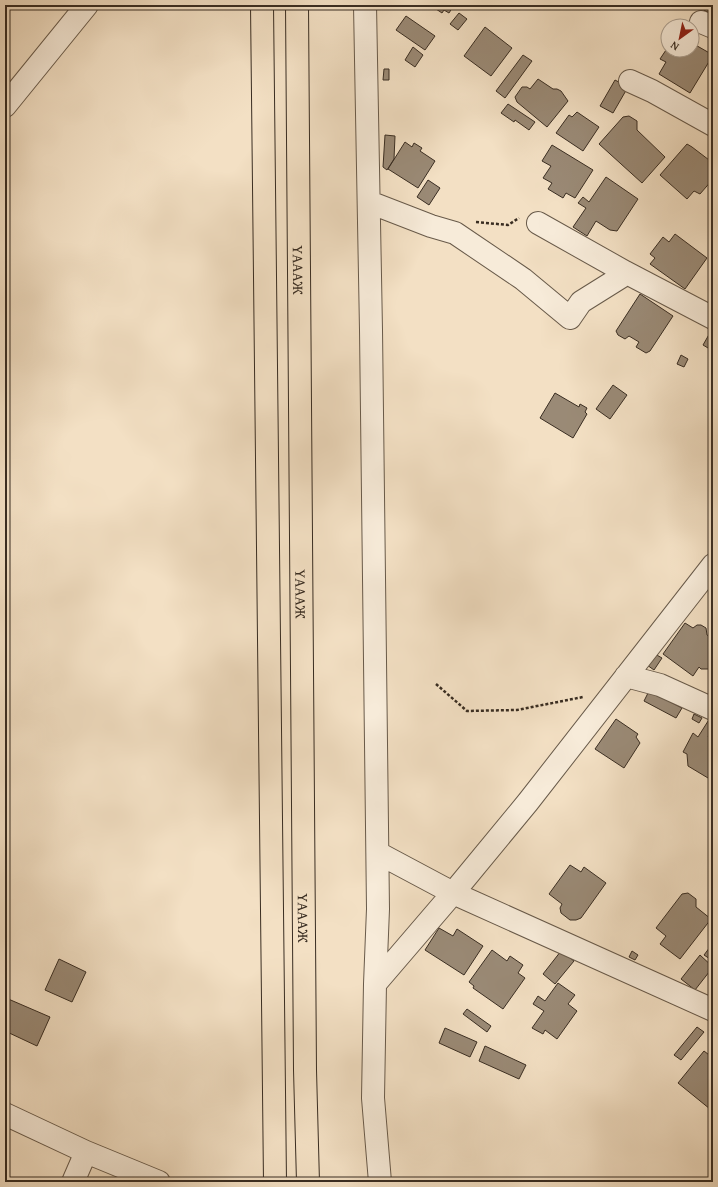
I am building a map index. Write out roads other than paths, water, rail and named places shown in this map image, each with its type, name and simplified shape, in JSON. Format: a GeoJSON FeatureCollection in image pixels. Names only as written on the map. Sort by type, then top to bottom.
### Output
{"type":"FeatureCollection","features":[{"type":"Feature","properties":{"kind":"highway"},"geometry":{"type":"LineString","coordinates":[[262,5],[275,1182]]}},
{"type":"Feature","properties":{"kind":"highway","name":"ҮАААЖ"},"geometry":{"type":"LineString","coordinates":[[297,5],[305,1062],[308,1182]]}},
{"type":"Feature","properties":{"kind":"street"},"geometry":{"type":"LineString","coordinates":[[5,106],[87,5]]}},
{"type":"Feature","properties":{"kind":"street"},"geometry":{"type":"LineString","coordinates":[[365,5],[378,853],[378,909],[374,984],[372,1098],[380,1182]]}},
{"type":"Feature","properties":{"kind":"street"},"geometry":{"type":"LineString","coordinates":[[630,80],[713,125]]}},
{"type":"Feature","properties":{"kind":"street"},"geometry":{"type":"LineString","coordinates":[[369,202],[431,226],[455,233],[523,279],[570,318],[581,302],[621,277],[625,272]]}},
{"type":"Feature","properties":{"kind":"street"},"geometry":{"type":"LineString","coordinates":[[538,224],[713,318]]}},
{"type":"Feature","properties":{"kind":"street"},"geometry":{"type":"LineString","coordinates":[[374,984],[453,893],[528,802],[713,565]]}},
{"type":"Feature","properties":{"kind":"street"},"geometry":{"type":"LineString","coordinates":[[626,676],[660,686],[713,709]]}},
{"type":"Feature","properties":{"kind":"street"},"geometry":{"type":"LineString","coordinates":[[378,853],[453,893],[713,1010]]}},
{"type":"Feature","properties":{"kind":"street"},"geometry":{"type":"LineString","coordinates":[[5,1114],[86,1152],[159,1182]]}},
{"type":"Feature","properties":{"kind":"street"},"geometry":{"type":"LineString","coordinates":[[72,1182],[86,1152]]}}]}
